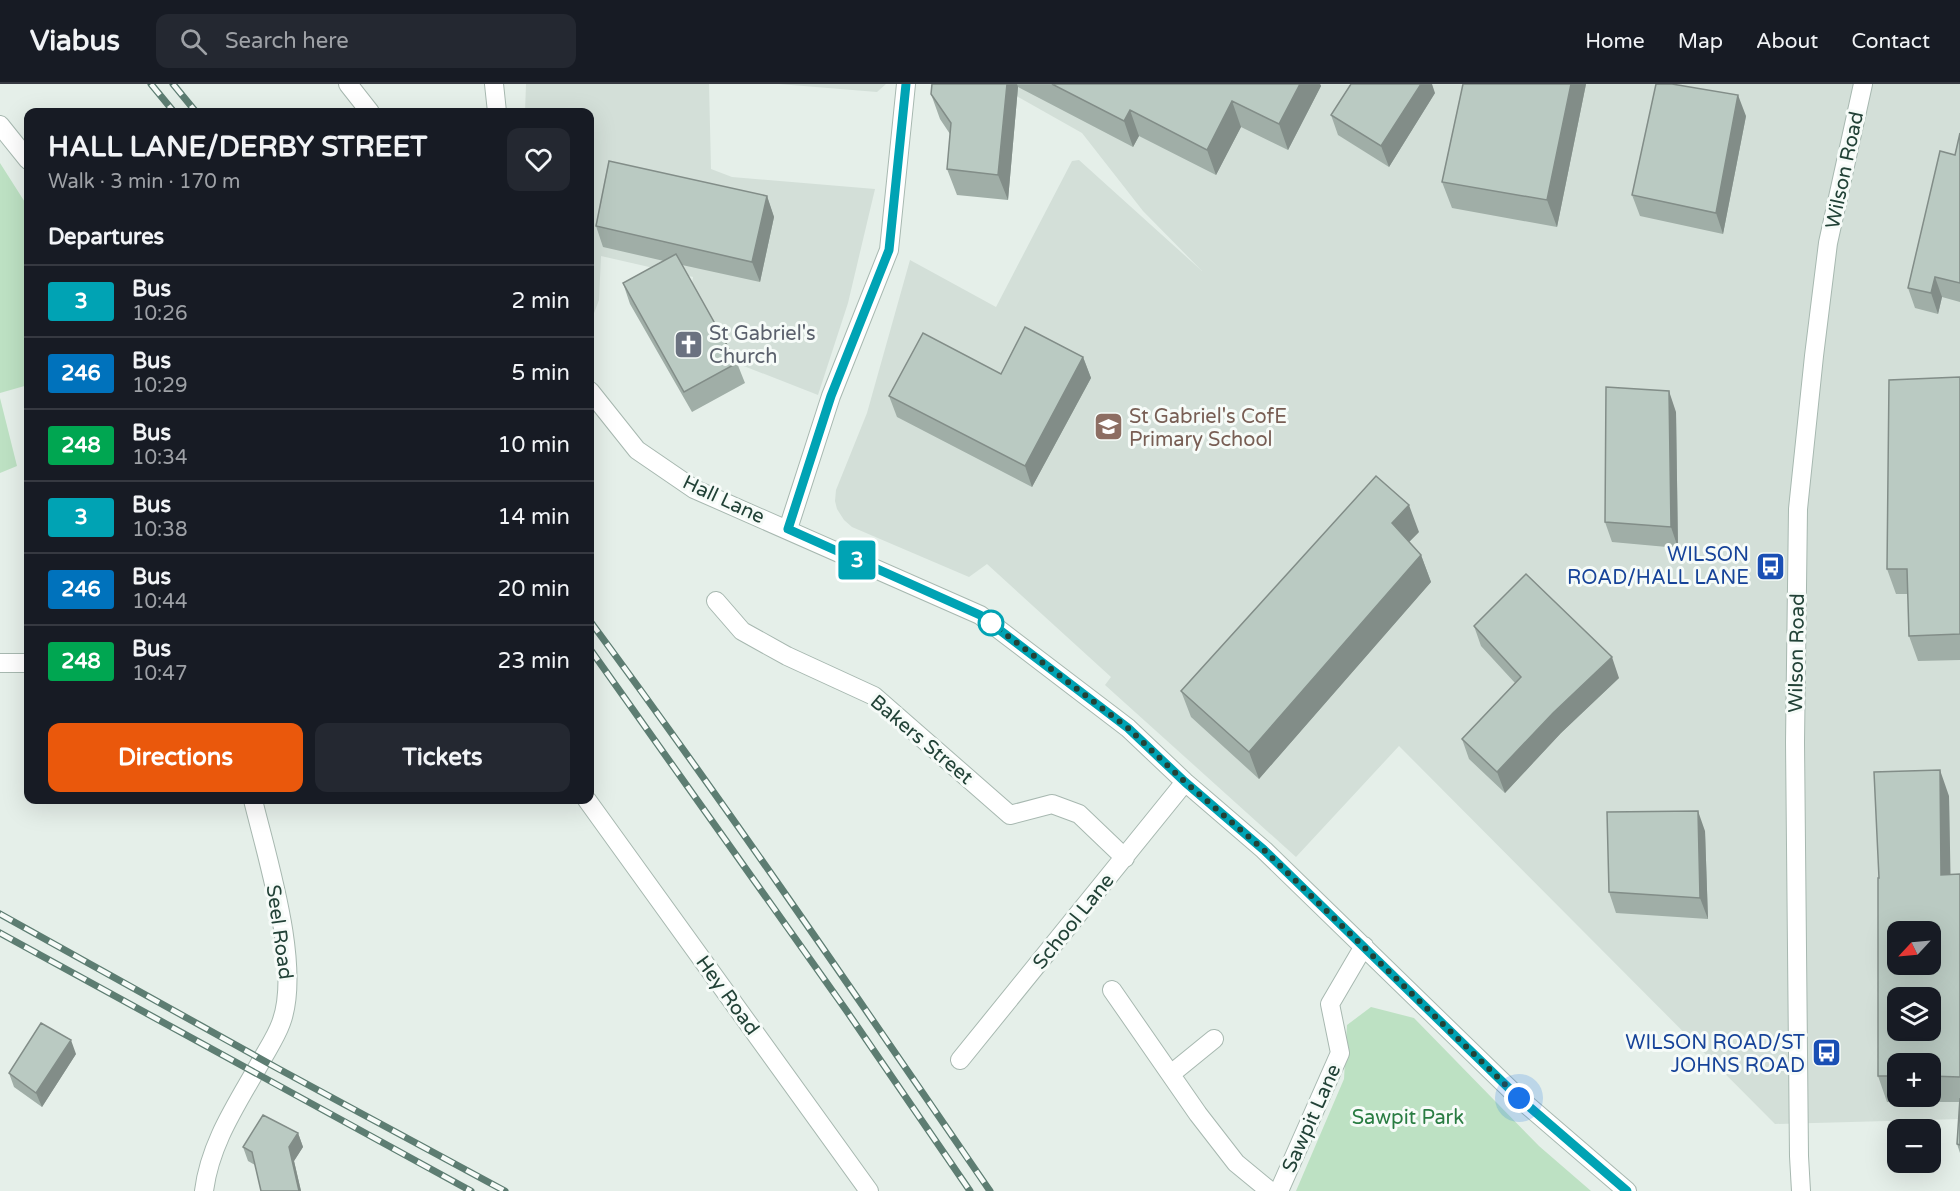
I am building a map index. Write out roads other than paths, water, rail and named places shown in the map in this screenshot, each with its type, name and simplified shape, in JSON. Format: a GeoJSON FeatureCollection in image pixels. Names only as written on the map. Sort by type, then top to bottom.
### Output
{"type":"FeatureCollection","features":[{"type":"Feature","properties":{"kind":"street"},"geometry":{"type":"LineString","coordinates":[[348,84],[367,108]]}},
{"type":"Feature","properties":{"kind":"street"},"geometry":{"type":"LineString","coordinates":[[494,84],[497,108]]}},
{"type":"Feature","properties":{"kind":"street"},"geometry":{"type":"LineString","coordinates":[[788,529],[831,396],[889,250],[906,84]]}},
{"type":"Feature","properties":{"kind":"street","name":"Wilson Road"},"geometry":{"type":"LineString","coordinates":[[1801,1191],[1795,754],[1798,509],[1828,243],[1863,84]]}},
{"type":"Feature","properties":{"kind":"street"},"geometry":{"type":"LineString","coordinates":[[0,125],[24,155]]}},
{"type":"Feature","properties":{"kind":"street","name":"Hall Lane"},"geometry":{"type":"LineString","coordinates":[[594,396],[638,450],[694,489],[980,615],[1128,728],[1185,782],[1264,850],[1519,1098],[1627,1191]]}},
{"type":"Feature","properties":{"kind":"street","name":"Bakers Street"},"geometry":{"type":"LineString","coordinates":[[716,601],[742,631],[787,656],[874,696],[1010,815],[1052,804],[1079,814],[1125,858]]}},
{"type":"Feature","properties":{"kind":"street"},"geometry":{"type":"LineString","coordinates":[[0,663],[24,663]]}},
{"type":"Feature","properties":{"kind":"street","name":"School Lane"},"geometry":{"type":"LineString","coordinates":[[960,1060],[1185,782]]}},
{"type":"Feature","properties":{"kind":"street","name":"Seel Road"},"geometry":{"type":"LineString","coordinates":[[204,1191],[211,1155],[276,1035],[285,1010],[287,995],[286,956],[277,898],[254,804]]}},
{"type":"Feature","properties":{"kind":"street","name":"Hey Road"},"geometry":{"type":"LineString","coordinates":[[590,804],[869,1191]]}},
{"type":"Feature","properties":{"kind":"street","name":"Sawpit Lane"},"geometry":{"type":"LineString","coordinates":[[1279,1191],[1340,1053],[1330,1004],[1364,946]]}},
{"type":"Feature","properties":{"kind":"street"},"geometry":{"type":"LineString","coordinates":[[1112,990],[1236,1163],[1270,1191]]}},
{"type":"Feature","properties":{"kind":"street"},"geometry":{"type":"LineString","coordinates":[[1171,1074],[1215,1039]]}},
{"type":"Feature","properties":{"kind":"street"},"geometry":{"type":"LineString","coordinates":[[1794,1191],[1799,1170]]}},
{"type":"Feature","properties":{"kind":"railway"},"geometry":{"type":"LineString","coordinates":[[151,84],[171,108]]}},
{"type":"Feature","properties":{"kind":"railway"},"geometry":{"type":"LineString","coordinates":[[173,84],[193,108]]}},
{"type":"Feature","properties":{"kind":"railway"},"geometry":{"type":"LineString","coordinates":[[594,626],[743,833],[990,1191]]}},
{"type":"Feature","properties":{"kind":"railway"},"geometry":{"type":"LineString","coordinates":[[594,655],[846,1010],[970,1191]]}},
{"type":"Feature","properties":{"kind":"railway"},"geometry":{"type":"LineString","coordinates":[[0,914],[277,1068],[505,1191]]}},
{"type":"Feature","properties":{"kind":"railway"},"geometry":{"type":"LineString","coordinates":[[0,933],[471,1191]]}},
{"type":"Feature","properties":{"kind":"place","name":"St Gabriel's Church"},"geometry":{"type":"Point","coordinates":[688,344]}},
{"type":"Feature","properties":{"kind":"place","name":"St Gabriel's CofE Primary School"},"geometry":{"type":"Point","coordinates":[1108,427]}},
{"type":"Feature","properties":{"kind":"place","name":"WILSON ROAD/HALL LANE"},"geometry":{"type":"Point","coordinates":[1770,566]}},
{"type":"Feature","properties":{"kind":"place","name":"WILSON ROAD/ST JOHNS ROAD"},"geometry":{"type":"Point","coordinates":[1826,1053]}},
{"type":"Feature","properties":{"kind":"park label","name":"Sawpit Park"},"geometry":{"type":"Point","coordinates":[1408,1117]}}]}
